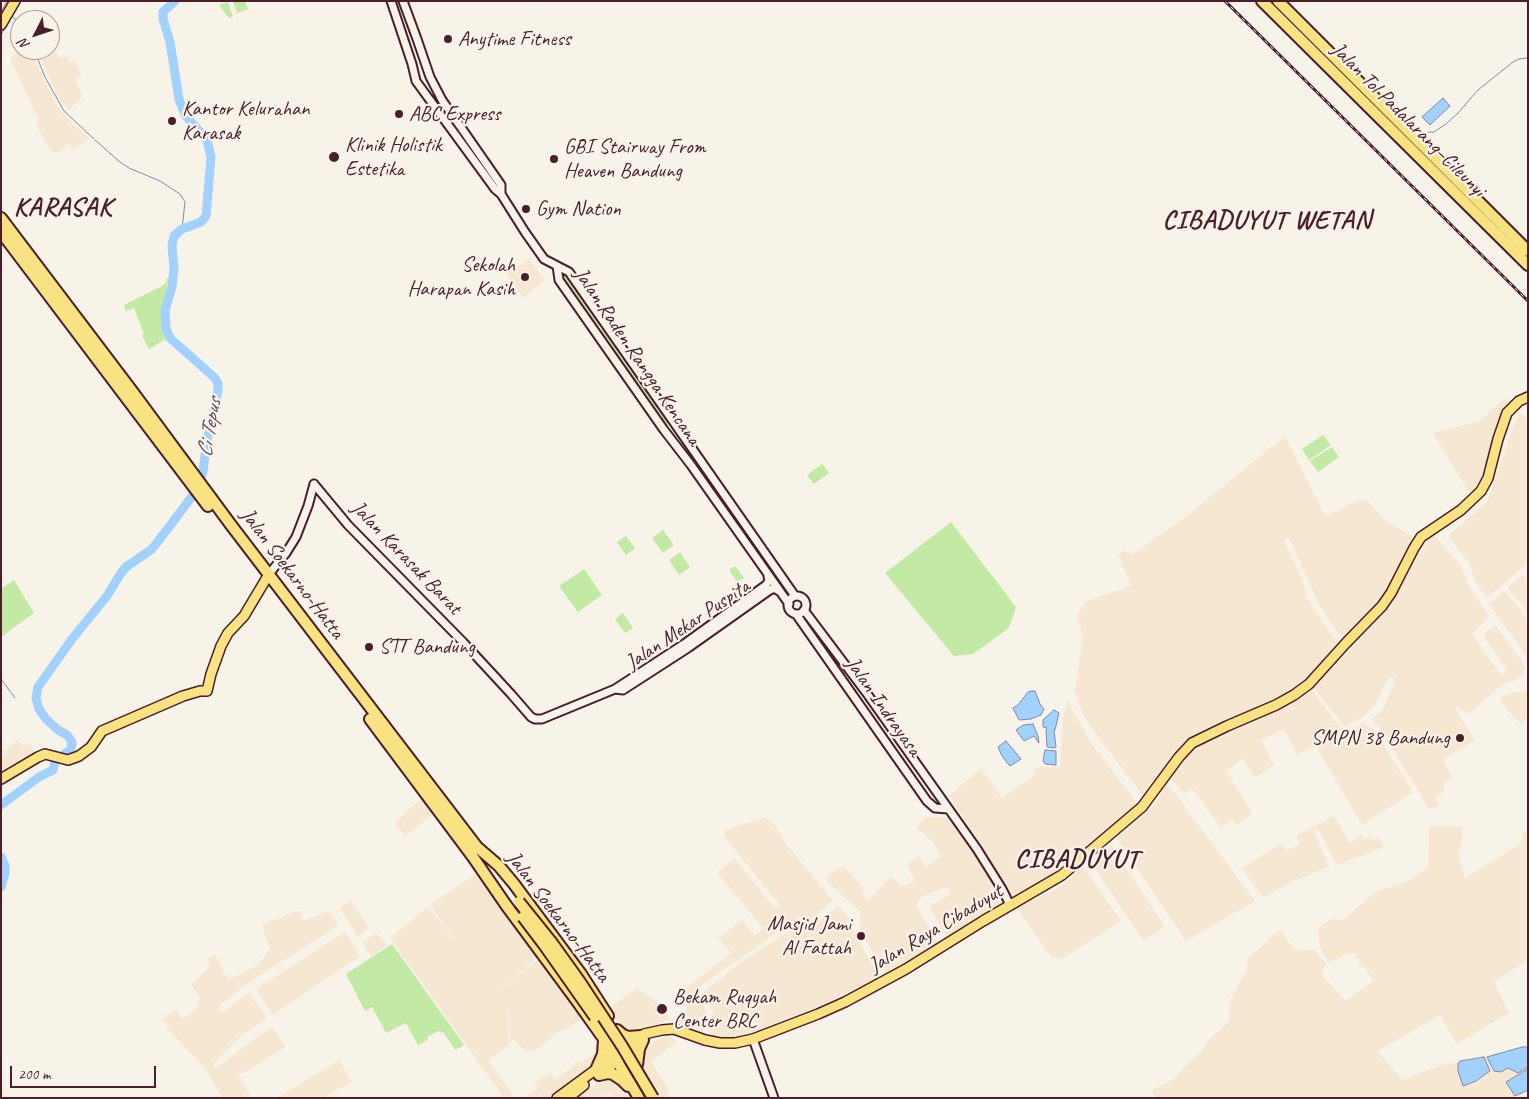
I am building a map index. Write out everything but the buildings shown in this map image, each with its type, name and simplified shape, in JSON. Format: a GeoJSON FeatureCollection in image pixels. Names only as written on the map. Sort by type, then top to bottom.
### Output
{"type":"FeatureCollection","features":[{"type":"Feature","properties":{"kind":"highway","name":"Jalan Tol Padalarang–Cileunyi"},"geometry":{"type":"LineString","coordinates":[[1262,1],[1528,265]]}},
{"type":"Feature","properties":{"kind":"highway","name":"Jalan Tol Padalarang–Cileunyi"},"geometry":{"type":"LineString","coordinates":[[1281,4],[1528,251]]}},
{"type":"Feature","properties":{"kind":"highway","name":"Jalan Soekarno-Hatta"},"geometry":{"type":"LineString","coordinates":[[1,218],[192,479],[475,852],[506,905],[604,1039],[639,1098]]}},
{"type":"Feature","properties":{"kind":"highway","name":"Jalan Soekarno-Hatta"},"geometry":{"type":"LineString","coordinates":[[1,232],[129,394]]}},
{"type":"Feature","properties":{"kind":"highway","name":"Jalan Soekarno-Hatta"},"geometry":{"type":"LineString","coordinates":[[398,749],[475,852],[499,866],[509,878],[592,990],[655,1098]]}},
{"type":"Feature","properties":{"kind":"highway"},"geometry":{"type":"LineString","coordinates":[[475,852],[517,905],[579,994],[616,1048],[646,1098]]}},
{"type":"Feature","properties":{"kind":"highway"},"geometry":{"type":"LineString","coordinates":[[517,905],[552,943],[580,982],[655,1098]]}},
{"type":"Feature","properties":{"kind":"highway"},"geometry":{"type":"LineString","coordinates":[[577,1001],[583,1002],[588,1000],[592,990]]}},
{"type":"Feature","properties":{"kind":"highway"},"geometry":{"type":"LineString","coordinates":[[617,1030],[628,1037],[642,1038],[637,1065]]}},
{"type":"Feature","properties":{"kind":"highway"},"geometry":{"type":"LineString","coordinates":[[604,1039],[603,1054],[597,1072],[617,1076],[639,1098]]}},
{"type":"Feature","properties":{"kind":"main road"},"geometry":{"type":"LineString","coordinates":[[1,25],[15,1]]}},
{"type":"Feature","properties":{"kind":"main road","name":"Jalan Raya Cibaduyut"},"geometry":{"type":"LineString","coordinates":[[597,1072],[642,1038],[654,1032],[674,1029],[698,1038],[725,1044],[753,1039],[818,1014],[906,969],[1062,875],[1124,824],[1145,804],[1179,757],[1192,743],[1276,705],[1309,684],[1346,642],[1382,606],[1421,537],[1461,510],[1481,491],[1488,478],[1507,413],[1511,407],[1528,397]]}},
{"type":"Feature","properties":{"kind":"main road"},"geometry":{"type":"LineString","coordinates":[[1,779],[44,754],[68,760],[83,754],[91,747],[102,731],[183,696],[207,691],[221,646],[228,633],[244,616],[267,576]]}},
{"type":"Feature","properties":{"kind":"main road"},"geometry":{"type":"LineString","coordinates":[[557,1098],[597,1072]]}},
{"type":"Feature","properties":{"kind":"main road"},"geometry":{"type":"LineString","coordinates":[[568,1098],[597,1072]]}},
{"type":"Feature","properties":{"kind":"street"},"geometry":{"type":"LineString","coordinates":[[392,1],[416,81],[433,107],[501,194],[559,280]]}},
{"type":"Feature","properties":{"kind":"street"},"geometry":{"type":"LineString","coordinates":[[403,1],[430,76],[442,100],[501,185],[501,194]]}},
{"type":"Feature","properties":{"kind":"street"},"geometry":{"type":"LineString","coordinates":[[544,259],[557,266]]}},
{"type":"Feature","properties":{"kind":"street","name":"Jalan Raden Rangga Kencana"},"geometry":{"type":"LineString","coordinates":[[557,266],[559,280],[789,604]]}},
{"type":"Feature","properties":{"kind":"street","name":"Jalan Raden Rangga Kencana"},"geometry":{"type":"LineString","coordinates":[[557,266],[570,272],[795,596]]}},
{"type":"Feature","properties":{"kind":"street","name":"Jalan Karasak Barat"},"geometry":{"type":"LineString","coordinates":[[267,576],[296,537],[314,484],[353,530],[463,642],[531,717],[535,719]]}},
{"type":"Feature","properties":{"kind":"street"},"geometry":{"type":"LineString","coordinates":[[748,546],[756,540]]}},
{"type":"Feature","properties":{"kind":"street","name":"Jalan Mekar Puspita"},"geometry":{"type":"LineString","coordinates":[[686,646],[766,585],[769,581],[768,576]]}},
{"type":"Feature","properties":{"kind":"street","name":"Jalan Mekar Puspita"},"geometry":{"type":"LineString","coordinates":[[535,719],[542,719],[616,689],[623,690],[771,589],[779,591]]}},
{"type":"Feature","properties":{"kind":"street"},"geometry":{"type":"LineString","coordinates":[[795,596],[805,600],[806,606],[801,613],[796,614],[790,610],[789,604],[790,600],[795,596]]}},
{"type":"Feature","properties":{"kind":"street","name":"Jalan Indrayasa"},"geometry":{"type":"LineString","coordinates":[[804,610],[868,695],[977,849],[1010,905]]}},
{"type":"Feature","properties":{"kind":"street","name":"Jalan Indrayasa"},"geometry":{"type":"LineString","coordinates":[[796,614],[927,802],[936,808],[948,810]]}},
{"type":"Feature","properties":{"kind":"street"},"geometry":{"type":"LineString","coordinates":[[753,1039],[774,1098]]}},
{"type":"Feature","properties":{"kind":"shaded area"},"geometry":{"type":"Polygon","coordinates":[[[67,56],[69,62],[75,61],[81,75],[75,80],[83,96],[69,110],[59,99],[41,60],[60,60],[67,56]]]}},
{"type":"Feature","properties":{"kind":"shaded area"},"geometry":{"type":"Polygon","coordinates":[[[11,60],[35,60],[55,103],[73,124],[89,138],[74,149],[69,144],[55,154],[36,125],[39,121],[11,60]]]}},
{"type":"Feature","properties":{"kind":"shaded area","name":"Sekolah Harapan Kasih"},"geometry":{"type":"Polygon","coordinates":[[[529,259],[545,280],[523,298],[506,273],[529,259]]]}},
{"type":"Feature","properties":{"kind":"shaded area"},"geometry":{"type":"Polygon","coordinates":[[[1508,398],[1509,403],[1499,421],[1483,475],[1476,490],[1469,492],[1433,433],[1480,421],[1497,405],[1508,398]]]}},
{"type":"Feature","properties":{"kind":"shaded area"},"geometry":{"type":"Polygon","coordinates":[[[1519,411],[1528,419],[1528,563],[1487,598],[1474,580],[1470,564],[1448,536],[1487,502],[1519,411]]]}},
{"type":"Feature","properties":{"kind":"shaded area"},"geometry":{"type":"Polygon","coordinates":[[[1285,436],[1325,516],[1360,500],[1366,500],[1386,521],[1415,538],[1407,547],[1383,598],[1344,638],[1334,628],[1319,605],[1289,538],[1286,538],[1284,541],[1302,579],[1307,597],[1330,633],[1338,641],[1302,683],[1278,698],[1189,738],[1144,797],[1083,714],[1075,691],[1083,636],[1077,616],[1085,602],[1131,586],[1118,555],[1124,550],[1132,555],[1184,518],[1285,436]]]}},
{"type":"Feature","properties":{"kind":"shaded area"},"geometry":{"type":"Polygon","coordinates":[[[1433,534],[1460,565],[1471,590],[1489,616],[1472,634],[1501,675],[1506,673],[1506,667],[1483,635],[1495,625],[1526,667],[1523,674],[1513,681],[1505,683],[1469,713],[1457,706],[1456,710],[1475,740],[1443,760],[1452,777],[1443,783],[1444,792],[1435,797],[1439,805],[1429,809],[1379,726],[1371,720],[1383,709],[1395,681],[1393,677],[1388,679],[1375,705],[1362,717],[1345,727],[1314,688],[1391,605],[1411,568],[1433,534]]]}},
{"type":"Feature","properties":{"kind":"shaded area"},"geometry":{"type":"Polygon","coordinates":[[[1523,575],[1528,580],[1528,613],[1507,588],[1523,575]]]}},
{"type":"Feature","properties":{"kind":"shaded area"},"geometry":{"type":"Polygon","coordinates":[[[1504,591],[1528,622],[1528,658],[1489,604],[1504,591]]]}},
{"type":"Feature","properties":{"kind":"shaded area"},"geometry":{"type":"Polygon","coordinates":[[[1312,690],[1344,733],[1364,723],[1374,730],[1413,792],[1362,825],[1316,746],[1297,755],[1284,729],[1261,740],[1274,765],[1255,778],[1242,758],[1227,771],[1252,814],[1237,825],[1232,819],[1221,827],[1192,789],[1185,794],[1170,779],[1182,761],[1198,745],[1280,709],[1312,690]]]}},
{"type":"Feature","properties":{"kind":"shaded area"},"geometry":{"type":"Polygon","coordinates":[[[1528,690],[1528,717],[1521,724],[1500,700],[1501,697],[1509,694],[1528,690]]]}},
{"type":"Feature","properties":{"kind":"shaded area"},"geometry":{"type":"Polygon","coordinates":[[[1068,701],[1091,743],[1138,804],[1055,874],[1013,896],[949,796],[981,768],[1002,798],[1034,776],[1036,767],[1060,767],[1063,715],[1068,701]]]}},
{"type":"Feature","properties":{"kind":"shaded area"},"geometry":{"type":"Polygon","coordinates":[[[17,740],[23,746],[27,746],[30,743],[37,757],[1,775],[1,756],[17,740]]]}},
{"type":"Feature","properties":{"kind":"shaded area"},"geometry":{"type":"Polygon","coordinates":[[[1167,783],[1255,901],[1186,941],[1117,838],[1154,805],[1167,783]]]}},
{"type":"Feature","properties":{"kind":"shaded area"},"geometry":{"type":"Polygon","coordinates":[[[423,797],[435,813],[405,836],[394,823],[423,797]]]}},
{"type":"Feature","properties":{"kind":"shaded area"},"geometry":{"type":"Polygon","coordinates":[[[1334,816],[1350,843],[1361,835],[1364,839],[1370,836],[1373,840],[1378,837],[1384,847],[1337,865],[1318,829],[1314,830],[1329,867],[1291,882],[1263,898],[1242,868],[1281,844],[1287,851],[1300,844],[1296,836],[1334,816]]]}},
{"type":"Feature","properties":{"kind":"shaded area"},"geometry":{"type":"Polygon","coordinates":[[[926,817],[946,817],[990,870],[1000,904],[948,939],[929,906],[950,894],[947,887],[921,897],[916,905],[938,944],[924,955],[885,973],[863,936],[859,921],[861,912],[826,881],[827,877],[836,869],[844,867],[865,889],[862,895],[867,900],[891,876],[901,887],[915,881],[907,864],[919,856],[925,867],[941,857],[933,842],[916,827],[926,817]]]}},
{"type":"Feature","properties":{"kind":"shaded area"},"geometry":{"type":"Polygon","coordinates":[[[765,818],[774,824],[787,845],[833,901],[808,922],[800,916],[702,985],[696,992],[707,1013],[702,1032],[680,1024],[677,1020],[686,1009],[677,995],[731,953],[718,938],[742,920],[755,936],[764,929],[717,873],[734,858],[775,908],[780,905],[726,839],[723,831],[765,818]]]}},
{"type":"Feature","properties":{"kind":"shaded area"},"geometry":{"type":"Polygon","coordinates":[[[1429,827],[1462,827],[1462,846],[1458,854],[1465,878],[1519,845],[1524,832],[1528,831],[1528,960],[1494,982],[1509,1013],[1457,1044],[1440,1015],[1378,1051],[1402,1080],[1439,1066],[1528,1047],[1528,1090],[1514,1098],[1157,1098],[1151,1090],[1173,1080],[1230,1020],[1229,1002],[1247,970],[1248,958],[1281,930],[1295,949],[1315,950],[1326,964],[1321,975],[1346,1001],[1373,981],[1364,966],[1361,967],[1355,953],[1347,954],[1329,963],[1319,942],[1318,927],[1333,918],[1343,920],[1375,892],[1408,881],[1428,868],[1429,827]]]}},
{"type":"Feature","properties":{"kind":"shaded area"},"geometry":{"type":"Polygon","coordinates":[[[1111,845],[1165,927],[1143,940],[1091,863],[1111,845]]]}},
{"type":"Feature","properties":{"kind":"shaded area"},"geometry":{"type":"Polygon","coordinates":[[[1083,866],[1121,921],[1063,958],[1052,958],[1016,907],[1064,884],[1083,866]]]}},
{"type":"Feature","properties":{"kind":"shaded area"},"geometry":{"type":"Polygon","coordinates":[[[479,872],[540,955],[496,993],[540,958],[583,1018],[563,1031],[561,1030],[533,1052],[523,1049],[509,1036],[509,1011],[505,1006],[508,1011],[508,1037],[512,1040],[488,1061],[516,1098],[504,1098],[390,938],[428,907],[458,943],[430,905],[479,872]]]}},
{"type":"Feature","properties":{"kind":"shaded area"},"geometry":{"type":"Polygon","coordinates":[[[350,900],[369,928],[358,937],[340,908],[350,900]]]}},
{"type":"Feature","properties":{"kind":"shaded area"},"geometry":{"type":"Polygon","coordinates":[[[838,905],[848,917],[879,978],[823,1004],[736,1038],[710,1036],[713,1012],[704,992],[743,961],[801,923],[809,930],[838,905]]]}},
{"type":"Feature","properties":{"kind":"shaded area"},"geometry":{"type":"Polygon","coordinates":[[[300,910],[303,921],[328,911],[338,926],[257,977],[219,1005],[218,1010],[223,1012],[249,993],[267,1018],[241,1036],[212,1065],[216,1069],[272,1027],[286,1047],[238,1076],[252,1098],[223,1098],[203,1065],[182,1045],[169,1030],[162,1018],[176,1010],[183,1019],[197,1009],[200,997],[191,985],[210,967],[207,958],[215,955],[228,980],[259,964],[270,950],[262,925],[300,910]]]}},
{"type":"Feature","properties":{"kind":"shaded area"},"geometry":{"type":"Polygon","coordinates":[[[345,932],[360,956],[273,1015],[256,989],[345,932]]]}},
{"type":"Feature","properties":{"kind":"shaded area"},"geometry":{"type":"Polygon","coordinates":[[[376,933],[387,945],[371,957],[362,943],[376,933]]]}},
{"type":"Feature","properties":{"kind":"shaded area"},"geometry":{"type":"Polygon","coordinates":[[[637,988],[653,998],[670,1019],[626,1035],[610,1013],[609,1008],[637,988]]]}},
{"type":"Feature","properties":{"kind":"shaded area"},"geometry":{"type":"Polygon","coordinates":[[[670,1037],[678,1041],[651,1061],[668,1089],[667,1091],[671,1098],[657,1098],[641,1066],[642,1052],[660,1038],[670,1037]]]}},
{"type":"Feature","properties":{"kind":"shaded area"},"geometry":{"type":"Polygon","coordinates":[[[598,1042],[600,1049],[598,1058],[591,1068],[549,1098],[525,1098],[538,1088],[534,1082],[550,1073],[555,1079],[575,1066],[574,1064],[579,1060],[581,1063],[595,1053],[595,1045],[598,1042]]]}},
{"type":"Feature","properties":{"kind":"shaded area"},"geometry":{"type":"Polygon","coordinates":[[[340,1060],[351,1082],[323,1098],[276,1098],[340,1060]]]}},
{"type":"Feature","properties":{"kind":"shaded area"},"geometry":{"type":"Polygon","coordinates":[[[613,1080],[631,1098],[614,1098],[610,1092],[604,1096],[602,1094],[597,1098],[576,1098],[597,1083],[613,1080]]]}},
{"type":"Feature","properties":{"kind":"green space"},"geometry":{"type":"Polygon","coordinates":[[[233,1],[245,1],[248,9],[237,13],[233,1]]]}},
{"type":"Feature","properties":{"kind":"green space"},"geometry":{"type":"Polygon","coordinates":[[[228,2],[233,17],[229,18],[220,7],[221,4],[228,2]]]}},
{"type":"Feature","properties":{"kind":"green space"},"geometry":{"type":"Polygon","coordinates":[[[563,274],[567,276],[600,322],[600,326],[595,327],[562,279],[561,276],[563,274]]]}},
{"type":"Feature","properties":{"kind":"green space"},"geometry":{"type":"Polygon","coordinates":[[[167,278],[162,325],[166,339],[149,349],[142,336],[144,334],[134,308],[126,311],[124,305],[164,285],[167,278]]]}},
{"type":"Feature","properties":{"kind":"green space"},"geometry":{"type":"Polygon","coordinates":[[[602,330],[606,331],[669,420],[667,425],[664,426],[600,333],[602,330]]]}},
{"type":"Feature","properties":{"kind":"green space"},"geometry":{"type":"Polygon","coordinates":[[[671,429],[674,429],[695,458],[694,462],[670,432],[671,429]]]}},
{"type":"Feature","properties":{"kind":"green space"},"geometry":{"type":"Polygon","coordinates":[[[1323,435],[1331,445],[1309,460],[1302,449],[1323,435]]]}},
{"type":"Feature","properties":{"kind":"green space"},"geometry":{"type":"Polygon","coordinates":[[[1332,447],[1339,457],[1318,472],[1310,461],[1332,447]]]}},
{"type":"Feature","properties":{"kind":"green space"},"geometry":{"type":"Polygon","coordinates":[[[822,464],[829,473],[814,484],[807,475],[822,464]]]}},
{"type":"Feature","properties":{"kind":"green space"},"geometry":{"type":"Polygon","coordinates":[[[703,469],[752,540],[750,542],[748,542],[698,471],[703,469]]]}},
{"type":"Feature","properties":{"kind":"green space"},"geometry":{"type":"Polygon","coordinates":[[[951,522],[1016,607],[1009,628],[973,654],[954,656],[885,573],[951,522]]]}},
{"type":"Feature","properties":{"kind":"green space"},"geometry":{"type":"Polygon","coordinates":[[[663,530],[674,545],[663,553],[652,538],[663,530]]]}},
{"type":"Feature","properties":{"kind":"green space"},"geometry":{"type":"Polygon","coordinates":[[[626,536],[635,548],[626,555],[617,542],[626,536]]]}},
{"type":"Feature","properties":{"kind":"green space"},"geometry":{"type":"Polygon","coordinates":[[[755,546],[791,595],[788,598],[753,548],[755,546]]]}},
{"type":"Feature","properties":{"kind":"green space"},"geometry":{"type":"Polygon","coordinates":[[[680,552],[690,567],[679,575],[669,560],[680,552]]]}},
{"type":"Feature","properties":{"kind":"green space"},"geometry":{"type":"Polygon","coordinates":[[[735,566],[744,578],[737,582],[729,570],[735,566]]]}},
{"type":"Feature","properties":{"kind":"green space"},"geometry":{"type":"Polygon","coordinates":[[[584,569],[602,595],[578,612],[559,586],[584,569]]]}},
{"type":"Feature","properties":{"kind":"green space"},"geometry":{"type":"Polygon","coordinates":[[[14,580],[34,613],[1,637],[1,589],[14,580]]]}},
{"type":"Feature","properties":{"kind":"green space"},"geometry":{"type":"Polygon","coordinates":[[[623,613],[633,628],[625,633],[615,619],[623,613]]]}},
{"type":"Feature","properties":{"kind":"green space"},"geometry":{"type":"Polygon","coordinates":[[[392,944],[464,1045],[455,1050],[444,1033],[439,1031],[427,1037],[428,1040],[418,1045],[406,1023],[386,1033],[372,1007],[365,1011],[346,974],[392,944]]]}},
{"type":"Feature","properties":{"kind":"water"},"geometry":{"type":"Polygon","coordinates":[[[1443,98],[1450,106],[1430,125],[1422,117],[1443,98]]]}},
{"type":"Feature","properties":{"kind":"water"},"geometry":{"type":"Polygon","coordinates":[[[1035,691],[1044,709],[1041,715],[1031,719],[1019,720],[1013,708],[1018,705],[1028,692],[1035,691]]]}},
{"type":"Feature","properties":{"kind":"water"},"geometry":{"type":"Polygon","coordinates":[[[1054,710],[1059,713],[1054,730],[1056,747],[1054,748],[1047,747],[1047,728],[1043,727],[1043,720],[1054,710]]]}},
{"type":"Feature","properties":{"kind":"water"},"geometry":{"type":"Polygon","coordinates":[[[1033,724],[1039,743],[1034,736],[1024,741],[1016,730],[1023,725],[1033,724]]]}},
{"type":"Feature","properties":{"kind":"water"},"geometry":{"type":"Polygon","coordinates":[[[1006,741],[1021,759],[1010,766],[998,747],[1006,741]]]}},
{"type":"Feature","properties":{"kind":"water"},"geometry":{"type":"Polygon","coordinates":[[[1045,750],[1056,751],[1056,765],[1045,764],[1043,761],[1045,750]]]}},
{"type":"Feature","properties":{"kind":"water"},"geometry":{"type":"Polygon","coordinates":[[[1528,1047],[1528,1067],[1518,1073],[1508,1068],[1501,1072],[1494,1071],[1487,1057],[1528,1047]]]}},
{"type":"Feature","properties":{"kind":"water"},"geometry":{"type":"Polygon","coordinates":[[[1484,1057],[1490,1071],[1476,1081],[1463,1086],[1458,1071],[1460,1061],[1484,1057]]]}},
{"type":"Feature","properties":{"kind":"water"},"geometry":{"type":"Polygon","coordinates":[[[1528,1069],[1528,1090],[1515,1096],[1506,1082],[1528,1069]]]}},
{"type":"Feature","properties":{"kind":"waterway"},"geometry":{"type":"LineString","coordinates":[[1,12],[7,1]]}},
{"type":"Feature","properties":{"kind":"waterway"},"geometry":{"type":"LineString","coordinates":[[15,10],[21,1]]}},
{"type":"Feature","properties":{"kind":"waterway","name":"Ci Tepus"},"geometry":{"type":"LineString","coordinates":[[1,805],[39,777],[53,770],[55,761],[71,749],[72,742],[67,735],[46,719],[39,709],[36,698],[38,687],[72,639],[107,596],[121,573],[126,567],[152,549],[169,527],[193,495],[203,472],[218,384],[215,378],[170,338],[166,329],[165,310],[172,287],[174,268],[172,246],[174,236],[182,229],[201,222],[206,216],[211,157],[207,140],[185,115],[179,99],[170,42],[163,19],[163,12],[175,1]]}},
{"type":"Feature","properties":{"kind":"waterway"},"geometry":{"type":"LineString","coordinates":[[1,35],[10,19]]}},
{"type":"Feature","properties":{"kind":"waterway"},"geometry":{"type":"LineString","coordinates":[[1424,136],[1428,132],[1434,132],[1446,124],[1478,90],[1513,62],[1528,58]]}},
{"type":"Feature","properties":{"kind":"waterway"},"geometry":{"type":"LineString","coordinates":[[38,60],[45,77],[64,111],[94,139]]}},
{"type":"Feature","properties":{"kind":"waterway"},"geometry":{"type":"LineString","coordinates":[[95,140],[129,168],[160,181],[180,194],[185,202],[182,229]]}},
{"type":"Feature","properties":{"kind":"waterway"},"geometry":{"type":"LineString","coordinates":[[1,679],[15,698]]}},
{"type":"Feature","properties":{"kind":"waterway","name":"Ci Tepus"},"geometry":{"type":"LineString","coordinates":[[1,857],[5,866],[1,887]]}},
{"type":"Feature","properties":{"kind":"railway"},"geometry":{"type":"LineString","coordinates":[[1225,1],[1528,301]]}},
{"type":"Feature","properties":{"kind":"place","name":"Anytime Fitness"},"geometry":{"type":"Point","coordinates":[448,39]}},
{"type":"Feature","properties":{"kind":"place","name":"ABC Express"},"geometry":{"type":"Point","coordinates":[399,114]}},
{"type":"Feature","properties":{"kind":"place","name":"Kantor Kelurahan Karasak"},"geometry":{"type":"Point","coordinates":[172,121]}},
{"type":"Feature","properties":{"kind":"place","name":"Klinik Holistik Estetika"},"geometry":{"type":"Point","coordinates":[334,157]}},
{"type":"Feature","properties":{"kind":"place","name":"GBI Stairway From Heaven Bandung"},"geometry":{"type":"Point","coordinates":[554,159]}},
{"type":"Feature","properties":{"kind":"place","name":"Gym Nation"},"geometry":{"type":"Point","coordinates":[526,209]}},
{"type":"Feature","properties":{"kind":"place","name":"Sekolah Harapan Kasih"},"geometry":{"type":"Point","coordinates":[525,277]}},
{"type":"Feature","properties":{"kind":"place","name":"STT Bandung"},"geometry":{"type":"Point","coordinates":[369,647]}},
{"type":"Feature","properties":{"kind":"place","name":"SMPN 38 Bandung"},"geometry":{"type":"Point","coordinates":[1460,738]}},
{"type":"Feature","properties":{"kind":"place","name":"Masjid Jami Al Fattah"},"geometry":{"type":"Point","coordinates":[861,936]}},
{"type":"Feature","properties":{"kind":"place","name":"Bekam Ruqyah Center BRC"},"geometry":{"type":"Point","coordinates":[662,1009]}},
{"type":"Feature","properties":{"kind":"district","name":"KARASAK"},"geometry":{"type":"Point","coordinates":[63,208]}},
{"type":"Feature","properties":{"kind":"district","name":"CIBADUYUT WETAN"},"geometry":{"type":"Point","coordinates":[1267,221]}},
{"type":"Feature","properties":{"kind":"district","name":"CIBADUYUT"},"geometry":{"type":"Point","coordinates":[1077,860]}}]}
